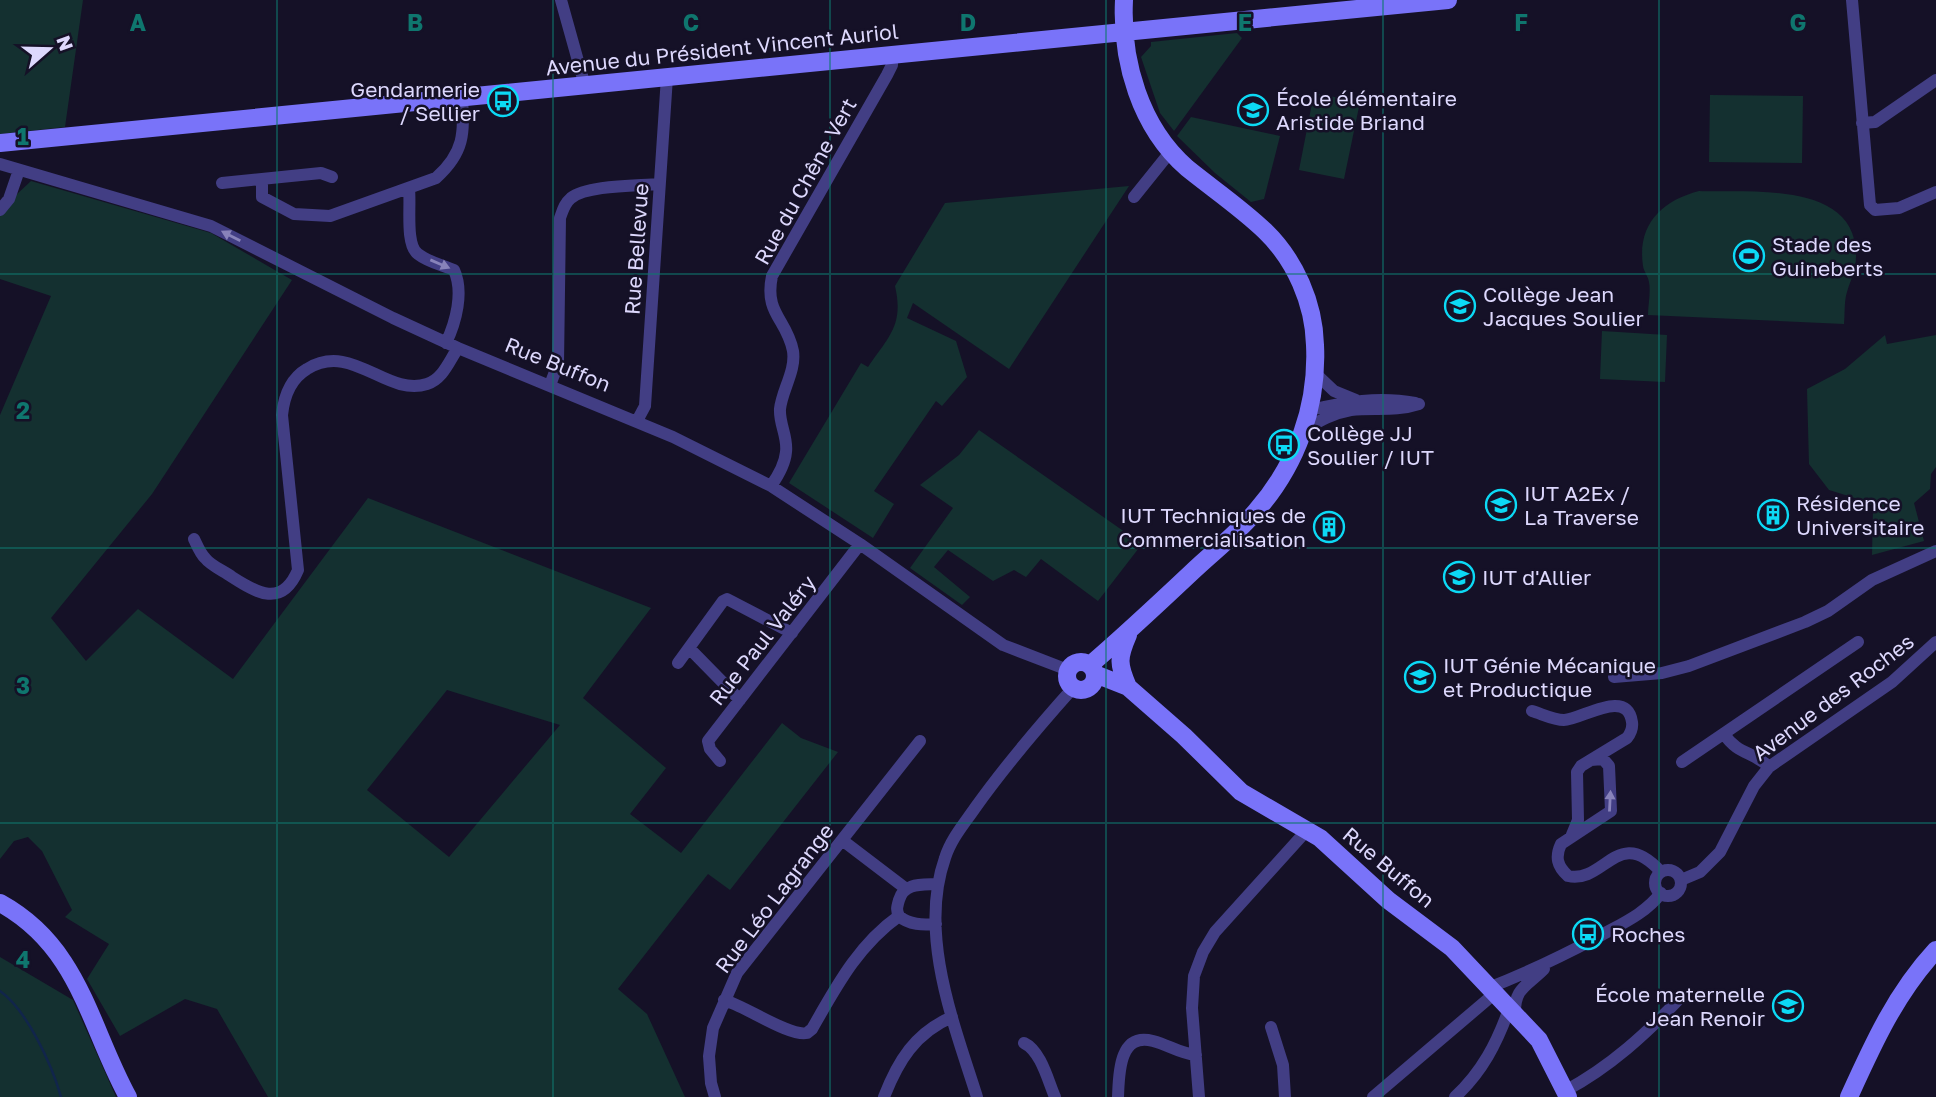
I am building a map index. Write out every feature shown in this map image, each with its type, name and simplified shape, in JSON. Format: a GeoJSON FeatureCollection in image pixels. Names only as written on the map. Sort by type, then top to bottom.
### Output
{"type":"FeatureCollection","features":[{"type":"Feature","properties":{"kind":"main road"},"geometry":{"type":"LineString","coordinates":[[1082,677],[1255,513],[1273,491],[1304,430],[1310,410],[1315,373],[1315,332],[1312,317],[1306,296],[1291,265],[1266,232],[1185,166],[1150,122],[1129,68],[1124,32],[1124,0]]}},
{"type":"Feature","properties":{"kind":"main road","name":"Avenue du Président Vincent Auriol"},"geometry":{"type":"LineString","coordinates":[[0,143],[1448,0]]}},
{"type":"Feature","properties":{"kind":"main road"},"geometry":{"type":"LineString","coordinates":[[1137,91],[1134,59],[1136,50],[1149,30]]}},
{"type":"Feature","properties":{"kind":"main road"},"geometry":{"type":"LineString","coordinates":[[1128,687],[1119,667],[1122,649],[1130,631]]}},
{"type":"Feature","properties":{"kind":"main road","name":"Rue Buffon"},"geometry":{"type":"LineString","coordinates":[[1082,677],[1128,687],[1184,736],[1241,792],[1308,830],[1388,900],[1452,948],[1539,1040],[1566,1094]]}},
{"type":"Feature","properties":{"kind":"main road","name":"Rue Buffon"},"geometry":{"type":"LineString","coordinates":[[1082,677],[1147,705]]}},
{"type":"Feature","properties":{"kind":"main road"},"geometry":{"type":"LineString","coordinates":[[0,903],[41,935],[66,964],[85,996],[128,1097]]}},
{"type":"Feature","properties":{"kind":"main road"},"geometry":{"type":"LineString","coordinates":[[1849,1097],[1875,1039],[1905,987],[1936,950]]}},
{"type":"Feature","properties":{"kind":"street"},"geometry":{"type":"LineString","coordinates":[[561,0],[585,86]]}},
{"type":"Feature","properties":{"kind":"street"},"geometry":{"type":"LineString","coordinates":[[1852,0],[1870,205],[1875,210],[1899,208],[1936,192]]}},
{"type":"Feature","properties":{"kind":"street","name":"Rue du Chêne Vert"},"geometry":{"type":"LineString","coordinates":[[771,486],[783,466],[786,452],[780,407],[793,356],[791,342],[770,302],[772,276],[887,75],[892,65],[892,56]]}},
{"type":"Feature","properties":{"kind":"street","name":"Rue Bellevue"},"geometry":{"type":"LineString","coordinates":[[637,421],[645,406],[667,77]]}},
{"type":"Feature","properties":{"kind":"street"},"geometry":{"type":"LineString","coordinates":[[1862,123],[1875,122],[1936,80]]}},
{"type":"Feature","properties":{"kind":"street"},"geometry":{"type":"LineString","coordinates":[[262,180],[262,197],[294,214],[330,216],[436,178],[445,170],[460,145],[464,132],[463,97]]}},
{"type":"Feature","properties":{"kind":"street"},"geometry":{"type":"LineString","coordinates":[[1134,197],[1171,151]]}},
{"type":"Feature","properties":{"kind":"street","name":"Rue Buffon"},"geometry":{"type":"LineString","coordinates":[[0,164],[211,226],[335,291],[452,345],[673,437],[771,486],[860,544],[1003,645],[1082,677]]}},
{"type":"Feature","properties":{"kind":"street"},"geometry":{"type":"LineString","coordinates":[[0,210],[9,199],[19,170]]}},
{"type":"Feature","properties":{"kind":"street"},"geometry":{"type":"LineString","coordinates":[[222,183],[321,173],[332,177]]}},
{"type":"Feature","properties":{"kind":"street"},"geometry":{"type":"LineString","coordinates":[[550,384],[558,365],[560,218],[564,207],[577,194],[586,191],[659,184]]}},
{"type":"Feature","properties":{"kind":"street"},"geometry":{"type":"LineString","coordinates":[[194,539],[205,559],[257,593],[271,594],[284,590],[293,581],[298,570],[282,415],[287,391],[293,381],[303,370],[318,362],[333,361],[346,362],[399,383],[415,386],[427,384],[445,371],[456,319],[457,278],[454,270],[413,250],[410,239],[409,189]]}},
{"type":"Feature","properties":{"kind":"street"},"geometry":{"type":"LineString","coordinates":[[1315,373],[1334,391],[1356,400]]}},
{"type":"Feature","properties":{"kind":"street"},"geometry":{"type":"LineString","coordinates":[[1304,430],[1340,412],[1400,410],[1419,404],[1401,400],[1356,400],[1310,410]]}},
{"type":"Feature","properties":{"kind":"street","name":"Rue Paul Valéry"},"geometry":{"type":"LineString","coordinates":[[720,761],[710,749],[708,741],[860,544]]}},
{"type":"Feature","properties":{"kind":"street"},"geometry":{"type":"LineString","coordinates":[[1614,677],[1662,673],[1689,666],[1805,622],[1828,611],[1872,580],[1936,551]]}},
{"type":"Feature","properties":{"kind":"street"},"geometry":{"type":"LineString","coordinates":[[678,663],[727,599],[792,633]]}},
{"type":"Feature","properties":{"kind":"street"},"geometry":{"type":"LineString","coordinates":[[1682,762],[1858,642]]}},
{"type":"Feature","properties":{"kind":"street","name":"Avenue des Roches"},"geometry":{"type":"LineString","coordinates":[[1681,880],[1700,872],[1720,852],[1754,786],[1769,766],[1892,682],[1936,642]]}},
{"type":"Feature","properties":{"kind":"street"},"geometry":{"type":"LineString","coordinates":[[689,648],[740,700]]}},
{"type":"Feature","properties":{"kind":"street"},"geometry":{"type":"LineString","coordinates":[[977,1097],[942,977],[936,924],[938,884],[945,857],[956,835],[989,789],[1082,677]]}},
{"type":"Feature","properties":{"kind":"street"},"geometry":{"type":"LineString","coordinates":[[1532,710],[1566,720],[1604,707],[1621,708],[1630,717],[1632,730],[1627,738],[1581,766],[1577,772],[1578,820],[1570,837]]}},
{"type":"Feature","properties":{"kind":"street"},"geometry":{"type":"LineString","coordinates":[[1724,734],[1736,749],[1759,758],[1769,766]]}},
{"type":"Feature","properties":{"kind":"street","name":"Rue Léo Lagrange"},"geometry":{"type":"LineString","coordinates":[[715,1097],[709,1056],[713,1028],[737,973],[920,741]]}},
{"type":"Feature","properties":{"kind":"street"},"geometry":{"type":"LineString","coordinates":[[1614,747],[1609,766],[1611,811],[1562,844],[1557,861],[1568,876],[1584,876],[1624,853],[1637,855],[1661,872],[1673,871],[1681,880],[1677,892],[1669,895],[1661,893],[1656,883],[1661,872]]}},
{"type":"Feature","properties":{"kind":"street"},"geometry":{"type":"LineString","coordinates":[[1591,760],[1603,759],[1609,766]]}},
{"type":"Feature","properties":{"kind":"street"},"geometry":{"type":"LineString","coordinates":[[1199,1097],[1193,997],[1194,976],[1203,952],[1215,932],[1308,830]]}},
{"type":"Feature","properties":{"kind":"street"},"geometry":{"type":"LineString","coordinates":[[842,840],[905,888]]}},
{"type":"Feature","properties":{"kind":"street"},"geometry":{"type":"LineString","coordinates":[[936,924],[924,925],[904,921],[896,911],[900,895],[905,888],[938,884]]}},
{"type":"Feature","properties":{"kind":"street"},"geometry":{"type":"LineString","coordinates":[[1373,1097],[1491,991],[1549,964],[1638,915],[1651,906],[1661,893]]}},
{"type":"Feature","properties":{"kind":"street"},"geometry":{"type":"LineString","coordinates":[[724,1000],[739,1004],[792,1032],[807,1033],[856,957],[899,916]]}},
{"type":"Feature","properties":{"kind":"street"},"geometry":{"type":"LineString","coordinates":[[1455,1097],[1474,1080],[1488,1057],[1512,1012],[1521,988],[1549,964]]}},
{"type":"Feature","properties":{"kind":"street"},"geometry":{"type":"LineString","coordinates":[[1566,1094],[1621,1054],[1681,996]]}},
{"type":"Feature","properties":{"kind":"street"},"geometry":{"type":"LineString","coordinates":[[884,1097],[895,1070],[910,1046],[932,1028],[952,1017]]}},
{"type":"Feature","properties":{"kind":"street"},"geometry":{"type":"LineString","coordinates":[[1271,1027],[1283,1065],[1285,1097]]}},
{"type":"Feature","properties":{"kind":"street"},"geometry":{"type":"LineString","coordinates":[[1118,1097],[1120,1062],[1125,1051],[1133,1044],[1143,1040],[1153,1041],[1181,1053],[1196,1055]]}},
{"type":"Feature","properties":{"kind":"street"},"geometry":{"type":"LineString","coordinates":[[1024,1043],[1035,1053],[1055,1097]]}},
{"type":"Feature","properties":{"kind":"green space"},"geometry":{"type":"Polygon","coordinates":[[[0,0],[83,0],[65,127],[0,134],[0,0]]]}},
{"type":"Feature","properties":{"kind":"green space"},"geometry":{"type":"Polygon","coordinates":[[[1237,33],[1242,38],[1174,131],[1160,113],[1141,57],[1151,46],[1151,42],[1237,33]]]}},
{"type":"Feature","properties":{"kind":"green space"},"geometry":{"type":"Polygon","coordinates":[[[1314,93],[1360,102],[1344,179],[1299,170],[1314,93]]]}},
{"type":"Feature","properties":{"kind":"green space"},"geometry":{"type":"Polygon","coordinates":[[[1710,95],[1803,96],[1802,163],[1709,162],[1710,95]]]}},
{"type":"Feature","properties":{"kind":"green space"},"geometry":{"type":"Polygon","coordinates":[[[1191,117],[1280,136],[1264,199],[1251,202],[1215,173],[1177,136],[1191,117]]]}},
{"type":"Feature","properties":{"kind":"green space"},"geometry":{"type":"Polygon","coordinates":[[[31,181],[211,233],[292,280],[152,494],[51,618],[86,661],[138,609],[233,679],[368,498],[651,608],[583,698],[666,768],[630,814],[681,853],[782,723],[801,738],[838,752],[730,890],[708,874],[618,989],[647,1014],[685,1097],[268,1097],[217,1009],[185,999],[120,1036],[87,979],[109,944],[65,917],[72,910],[42,851],[28,837],[14,841],[0,859],[0,415],[51,296],[0,279],[0,210],[31,181]],[[447,690],[367,790],[449,857],[560,725],[447,690]]]}},
{"type":"Feature","properties":{"kind":"green space"},"geometry":{"type":"Polygon","coordinates":[[[1129,186],[1009,369],[913,303],[907,318],[956,341],[967,377],[942,406],[936,401],[874,491],[894,504],[873,538],[789,483],[861,363],[868,367],[893,330],[898,311],[895,286],[945,203],[1129,186]]]}},
{"type":"Feature","properties":{"kind":"green space"},"geometry":{"type":"Polygon","coordinates":[[[1699,191],[1771,192],[1797,196],[1820,203],[1839,214],[1852,231],[1856,256],[1846,296],[1844,324],[1648,315],[1650,286],[1643,266],[1642,251],[1648,227],[1663,208],[1685,195],[1699,191]]]}},
{"type":"Feature","properties":{"kind":"green space"},"geometry":{"type":"Polygon","coordinates":[[[1602,331],[1667,335],[1665,382],[1600,379],[1602,331]]]}},
{"type":"Feature","properties":{"kind":"green space"},"geometry":{"type":"Polygon","coordinates":[[[1885,335],[1887,344],[1936,335],[1936,467],[1931,474],[1930,489],[1914,503],[1924,541],[1872,555],[1873,507],[1868,502],[1829,490],[1809,464],[1807,389],[1845,369],[1885,335]]]}},
{"type":"Feature","properties":{"kind":"green space"},"geometry":{"type":"Polygon","coordinates":[[[979,430],[1142,544],[1098,601],[1041,559],[1026,577],[1014,570],[993,581],[948,550],[934,567],[970,597],[962,605],[910,568],[953,508],[920,485],[959,455],[979,430]]]}},
{"type":"Feature","properties":{"kind":"green space"},"geometry":{"type":"Polygon","coordinates":[[[0,957],[73,1000],[116,1097],[0,1097],[0,957]]]}},
{"type":"Feature","properties":{"kind":"waterway"},"geometry":{"type":"LineString","coordinates":[[0,991],[29,1024],[61,1097]]}},
{"type":"Feature","properties":{"kind":"place","name":"Gendarmerie / Sellier"},"geometry":{"type":"Point","coordinates":[503,101]}},
{"type":"Feature","properties":{"kind":"place","name":"École élémentaire Aristide Briand"},"geometry":{"type":"Point","coordinates":[1253,110]}},
{"type":"Feature","properties":{"kind":"place","name":"Stade des Guineberts"},"geometry":{"type":"Point","coordinates":[1749,256]}},
{"type":"Feature","properties":{"kind":"place","name":"Collège Jean Jacques Soulier"},"geometry":{"type":"Point","coordinates":[1460,306]}},
{"type":"Feature","properties":{"kind":"place","name":"Collège JJ Soulier / IUT"},"geometry":{"type":"Point","coordinates":[1284,445]}},
{"type":"Feature","properties":{"kind":"place","name":"IUT A2Ex / La Traverse"},"geometry":{"type":"Point","coordinates":[1501,505]}},
{"type":"Feature","properties":{"kind":"place","name":"Résidence Universitaire"},"geometry":{"type":"Point","coordinates":[1773,515]}},
{"type":"Feature","properties":{"kind":"place","name":"IUT Techniques de Commercialisation"},"geometry":{"type":"Point","coordinates":[1329,527]}},
{"type":"Feature","properties":{"kind":"place","name":"IUT d'Allier"},"geometry":{"type":"Point","coordinates":[1459,577]}},
{"type":"Feature","properties":{"kind":"place","name":"IUT Génie Mécanique et Productique"},"geometry":{"type":"Point","coordinates":[1420,677]}},
{"type":"Feature","properties":{"kind":"place","name":"Roches"},"geometry":{"type":"Point","coordinates":[1588,934]}},
{"type":"Feature","properties":{"kind":"place","name":"École maternelle Jean Renoir"},"geometry":{"type":"Point","coordinates":[1788,1006]}}]}
